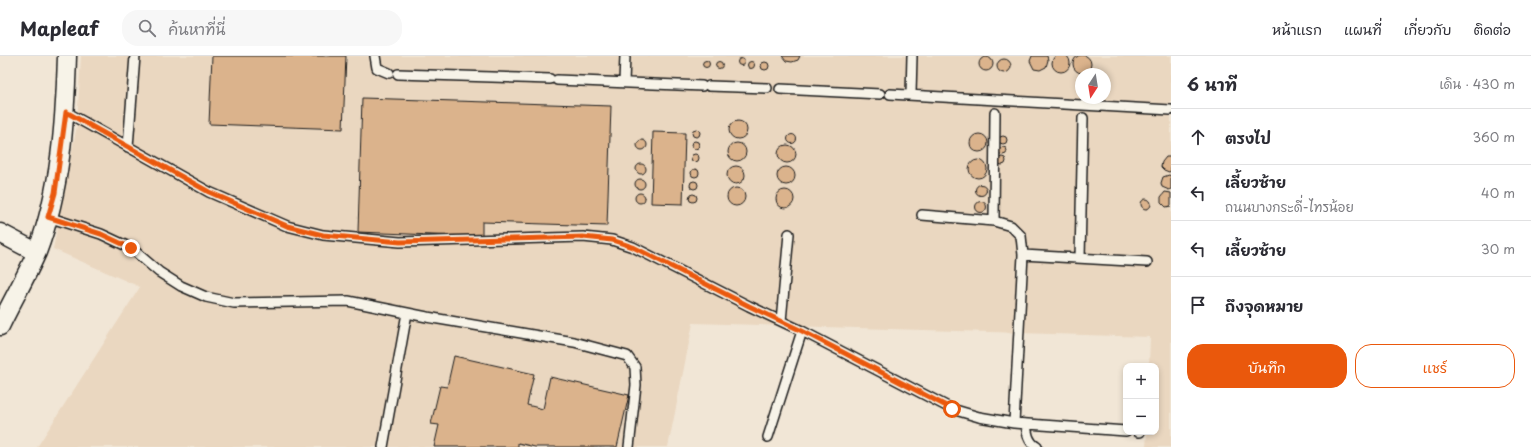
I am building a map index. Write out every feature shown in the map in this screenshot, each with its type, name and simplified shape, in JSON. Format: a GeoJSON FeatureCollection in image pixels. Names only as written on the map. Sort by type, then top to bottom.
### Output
{"type":"FeatureCollection","features":[{"type":"Feature","properties":{"kind":"street"},"geometry":{"type":"LineString","coordinates":[[0,326],[36,252],[55,193],[66,112],[67,56]]}},
{"type":"Feature","properties":{"kind":"street"},"geometry":{"type":"LineString","coordinates":[[0,233],[36,252]]}},
{"type":"Feature","properties":{"kind":"lane"},"geometry":{"type":"LineString","coordinates":[[128,147],[134,56]]}},
{"type":"Feature","properties":{"kind":"lane"},"geometry":{"type":"LineString","coordinates":[[375,56],[377,68],[393,74],[767,88]]}},
{"type":"Feature","properties":{"kind":"lane"},"geometry":{"type":"LineString","coordinates":[[624,82],[625,56]]}},
{"type":"Feature","properties":{"kind":"lane"},"geometry":{"type":"LineString","coordinates":[[910,94],[912,56]]}},
{"type":"Feature","properties":{"kind":"lane"},"geometry":{"type":"LineString","coordinates":[[780,89],[880,94]]}},
{"type":"Feature","properties":{"kind":"lane"},"geometry":{"type":"LineString","coordinates":[[890,94],[1171,110]]}},
{"type":"Feature","properties":{"kind":"lane"},"geometry":{"type":"LineString","coordinates":[[66,112],[209,192],[287,226],[323,235],[400,242],[583,237],[612,240],[633,247],[802,331],[952,409],[979,417],[1014,423],[1123,431]]}},
{"type":"Feature","properties":{"kind":"lane"},"geometry":{"type":"LineString","coordinates":[[994,113],[994,221]]}},
{"type":"Feature","properties":{"kind":"lane"},"geometry":{"type":"LineString","coordinates":[[1080,258],[1083,118]]}},
{"type":"Feature","properties":{"kind":"lane"},"geometry":{"type":"LineString","coordinates":[[922,215],[994,221],[1011,226],[1021,236],[1022,255],[1014,423]]}},
{"type":"Feature","properties":{"kind":"lane"},"geometry":{"type":"LineString","coordinates":[[48,217],[101,234],[131,248],[159,272],[181,286],[206,297],[234,303],[348,301],[407,313],[574,342],[627,356],[635,367],[636,385],[629,447]]}},
{"type":"Feature","properties":{"kind":"lane"},"geometry":{"type":"LineString","coordinates":[[781,321],[789,234]]}},
{"type":"Feature","properties":{"kind":"lane"},"geometry":{"type":"LineString","coordinates":[[1022,255],[1147,262]]}},
{"type":"Feature","properties":{"kind":"lane"},"geometry":{"type":"LineString","coordinates":[[383,447],[407,313]]}},
{"type":"Feature","properties":{"kind":"lane"},"geometry":{"type":"LineString","coordinates":[[768,437],[802,331]]}},
{"type":"Feature","properties":{"kind":"lane"},"geometry":{"type":"LineString","coordinates":[[1026,424],[1028,436],[1032,444],[1037,447]]}},
{"type":"Feature","properties":{"kind":"shaded area"},"geometry":{"type":"Polygon","coordinates":[[[81,56],[1171,56],[1171,447],[1146,447],[1147,435],[1159,435],[1159,363],[1149,363],[1150,337],[693,323],[668,447],[37,447],[140,287],[53,249],[77,125],[81,56]]]}},
{"type":"Feature","properties":{"kind":"building"},"geometry":{"type":"Polygon","coordinates":[[[1061,54],[1067,57],[1070,63],[1067,69],[1061,72],[1055,69],[1052,63],[1055,57],[1061,54]]]}},
{"type":"Feature","properties":{"kind":"building"},"geometry":{"type":"Polygon","coordinates":[[[1082,55],[1090,61],[1091,64],[1089,68],[1075,68],[1073,64],[1076,58],[1082,55]]]}},
{"type":"Feature","properties":{"kind":"building"},"geometry":{"type":"Polygon","coordinates":[[[212,56],[346,56],[343,129],[209,124],[212,56]]]}},
{"type":"Feature","properties":{"kind":"building"},"geometry":{"type":"Polygon","coordinates":[[[782,56],[800,56],[798,60],[792,62],[786,61],[782,56]]]}},
{"type":"Feature","properties":{"kind":"building"},"geometry":{"type":"Polygon","coordinates":[[[1032,56],[1047,56],[1048,60],[1046,67],[1040,70],[1034,69],[1030,61],[1032,56]]]}},
{"type":"Feature","properties":{"kind":"building"},"geometry":{"type":"Polygon","coordinates":[[[986,57],[991,59],[993,64],[991,69],[986,71],[981,69],[979,64],[981,59],[986,57]]]}},
{"type":"Feature","properties":{"kind":"building"},"geometry":{"type":"Polygon","coordinates":[[[741,58],[744,59],[744,65],[741,66],[738,65],[737,62],[738,59],[741,58]]]}},
{"type":"Feature","properties":{"kind":"building"},"geometry":{"type":"Polygon","coordinates":[[[1004,59],[1009,61],[1011,66],[1009,71],[1004,73],[999,71],[997,66],[999,61],[1004,59]]]}},
{"type":"Feature","properties":{"kind":"building"},"geometry":{"type":"Polygon","coordinates":[[[706,60],[709,61],[709,67],[706,68],[703,67],[702,64],[703,61],[706,60]]]}},
{"type":"Feature","properties":{"kind":"building"},"geometry":{"type":"Polygon","coordinates":[[[719,61],[722,62],[722,68],[719,69],[716,68],[715,65],[716,62],[719,61]]]}},
{"type":"Feature","properties":{"kind":"building"},"geometry":{"type":"Polygon","coordinates":[[[751,61],[754,62],[754,68],[751,69],[748,68],[747,65],[748,62],[751,61]]]}},
{"type":"Feature","properties":{"kind":"building"},"geometry":{"type":"Polygon","coordinates":[[[763,62],[767,62],[769,66],[767,70],[763,70],[761,68],[761,64],[763,62]]]}},
{"type":"Feature","properties":{"kind":"building"},"geometry":{"type":"Polygon","coordinates":[[[362,98],[611,106],[607,226],[482,222],[482,237],[358,232],[362,98]]]}},
{"type":"Feature","properties":{"kind":"building"},"geometry":{"type":"Polygon","coordinates":[[[738,121],[742,122],[746,126],[746,134],[742,138],[738,139],[734,138],[730,134],[729,130],[730,126],[734,122],[738,121]]]}},
{"type":"Feature","properties":{"kind":"building"},"geometry":{"type":"Polygon","coordinates":[[[694,129],[698,129],[700,133],[698,137],[694,137],[692,135],[692,131],[694,129]]]}},
{"type":"Feature","properties":{"kind":"building"},"geometry":{"type":"Polygon","coordinates":[[[653,132],[685,133],[683,204],[651,203],[653,132]]]}},
{"type":"Feature","properties":{"kind":"building"},"geometry":{"type":"Polygon","coordinates":[[[792,134],[797,139],[792,144],[787,139],[792,134]]]}},
{"type":"Feature","properties":{"kind":"building"},"geometry":{"type":"Polygon","coordinates":[[[979,134],[985,137],[988,143],[985,149],[979,152],[973,149],[970,143],[973,137],[979,134]]]}},
{"type":"Feature","properties":{"kind":"building"},"geometry":{"type":"Polygon","coordinates":[[[1001,136],[1005,136],[1007,140],[1005,144],[1001,144],[999,142],[999,138],[1001,136]]]}},
{"type":"Feature","properties":{"kind":"building"},"geometry":{"type":"Polygon","coordinates":[[[640,140],[644,140],[646,141],[646,149],[640,150],[637,147],[637,143],[640,140]]]}},
{"type":"Feature","properties":{"kind":"building"},"geometry":{"type":"Polygon","coordinates":[[[693,141],[697,141],[699,145],[697,149],[693,149],[691,147],[691,143],[693,141]]]}},
{"type":"Feature","properties":{"kind":"building"},"geometry":{"type":"Polygon","coordinates":[[[733,143],[741,143],[746,148],[744,159],[741,161],[733,161],[728,156],[728,148],[733,143]]]}},
{"type":"Feature","properties":{"kind":"building"},"geometry":{"type":"Polygon","coordinates":[[[787,145],[793,148],[796,154],[793,160],[787,163],[781,160],[778,154],[781,148],[787,145]]]}},
{"type":"Feature","properties":{"kind":"building"},"geometry":{"type":"Polygon","coordinates":[[[1001,147],[1005,147],[1007,151],[1005,155],[1001,155],[999,153],[999,149],[1001,147]]]}},
{"type":"Feature","properties":{"kind":"building"},"geometry":{"type":"Polygon","coordinates":[[[693,154],[697,154],[699,158],[697,162],[693,162],[691,160],[691,156],[693,154]]]}},
{"type":"Feature","properties":{"kind":"building"},"geometry":{"type":"Polygon","coordinates":[[[1000,157],[1004,157],[1006,161],[1004,165],[1000,165],[998,163],[998,159],[1000,157]]]}},
{"type":"Feature","properties":{"kind":"building"},"geometry":{"type":"Polygon","coordinates":[[[1166,157],[1171,157],[1171,171],[1169,172],[1161,167],[1162,162],[1166,157]]]}},
{"type":"Feature","properties":{"kind":"building"},"geometry":{"type":"Polygon","coordinates":[[[978,160],[984,163],[987,169],[984,175],[978,178],[972,175],[969,169],[972,163],[978,160]]]}},
{"type":"Feature","properties":{"kind":"building"},"geometry":{"type":"Polygon","coordinates":[[[639,164],[643,164],[645,165],[645,173],[639,174],[636,171],[636,167],[639,164]]]}},
{"type":"Feature","properties":{"kind":"building"},"geometry":{"type":"Polygon","coordinates":[[[736,166],[740,167],[744,171],[744,179],[740,183],[736,184],[732,183],[728,179],[727,175],[728,171],[732,167],[736,166]]]}},
{"type":"Feature","properties":{"kind":"building"},"geometry":{"type":"Polygon","coordinates":[[[786,167],[792,170],[795,176],[792,182],[786,185],[780,182],[777,176],[780,170],[786,167]]]}},
{"type":"Feature","properties":{"kind":"building"},"geometry":{"type":"Polygon","coordinates":[[[693,169],[697,169],[699,173],[697,177],[693,177],[691,175],[691,171],[693,169]]]}},
{"type":"Feature","properties":{"kind":"building"},"geometry":{"type":"Polygon","coordinates":[[[1169,175],[1171,176],[1171,189],[1169,190],[1162,187],[1161,183],[1163,177],[1169,175]]]}},
{"type":"Feature","properties":{"kind":"building"},"geometry":{"type":"Polygon","coordinates":[[[638,179],[642,179],[644,180],[644,188],[638,189],[635,186],[635,182],[638,179]]]}},
{"type":"Feature","properties":{"kind":"building"},"geometry":{"type":"Polygon","coordinates":[[[692,181],[696,181],[698,185],[696,189],[692,189],[690,187],[690,183],[692,181]]]}},
{"type":"Feature","properties":{"kind":"building"},"geometry":{"type":"Polygon","coordinates":[[[979,185],[983,185],[985,186],[985,194],[979,195],[976,192],[976,188],[979,185]]]}},
{"type":"Feature","properties":{"kind":"building"},"geometry":{"type":"Polygon","coordinates":[[[736,188],[740,189],[744,193],[744,201],[740,205],[736,206],[732,205],[728,201],[727,197],[728,193],[732,189],[736,188]]]}},
{"type":"Feature","properties":{"kind":"building"},"geometry":{"type":"Polygon","coordinates":[[[785,190],[791,193],[794,199],[791,205],[785,208],[779,205],[776,199],[779,193],[785,190]]]}},
{"type":"Feature","properties":{"kind":"building"},"geometry":{"type":"Polygon","coordinates":[[[1165,192],[1171,193],[1171,206],[1166,207],[1161,202],[1161,197],[1165,192]]]}},
{"type":"Feature","properties":{"kind":"building"},"geometry":{"type":"Polygon","coordinates":[[[638,193],[642,193],[644,194],[644,202],[638,203],[635,200],[635,196],[638,193]]]}},
{"type":"Feature","properties":{"kind":"building"},"geometry":{"type":"Polygon","coordinates":[[[691,194],[695,194],[697,198],[695,202],[691,202],[689,200],[689,196],[691,194]]]}},
{"type":"Feature","properties":{"kind":"building"},"geometry":{"type":"Polygon","coordinates":[[[1146,199],[1151,204],[1146,209],[1141,204],[1146,199]]]}},
{"type":"Feature","properties":{"kind":"building"},"geometry":{"type":"Polygon","coordinates":[[[979,202],[983,202],[985,203],[985,211],[979,212],[976,209],[976,205],[979,202]]]}},
{"type":"Feature","properties":{"kind":"building"},"geometry":{"type":"Polygon","coordinates":[[[454,356],[534,374],[527,405],[543,409],[550,377],[629,395],[617,447],[535,447],[518,443],[518,447],[434,447],[439,425],[431,424],[440,386],[447,387],[454,356]]]}},
{"type":"Feature","properties":{"kind":"route"},"geometry":{"type":"LineString","coordinates":[[131,248],[101,234],[48,217],[55,193],[66,112],[209,192],[287,226],[323,235],[400,242],[583,237],[612,240],[633,247],[749,306],[802,331],[952,409]]}}]}
